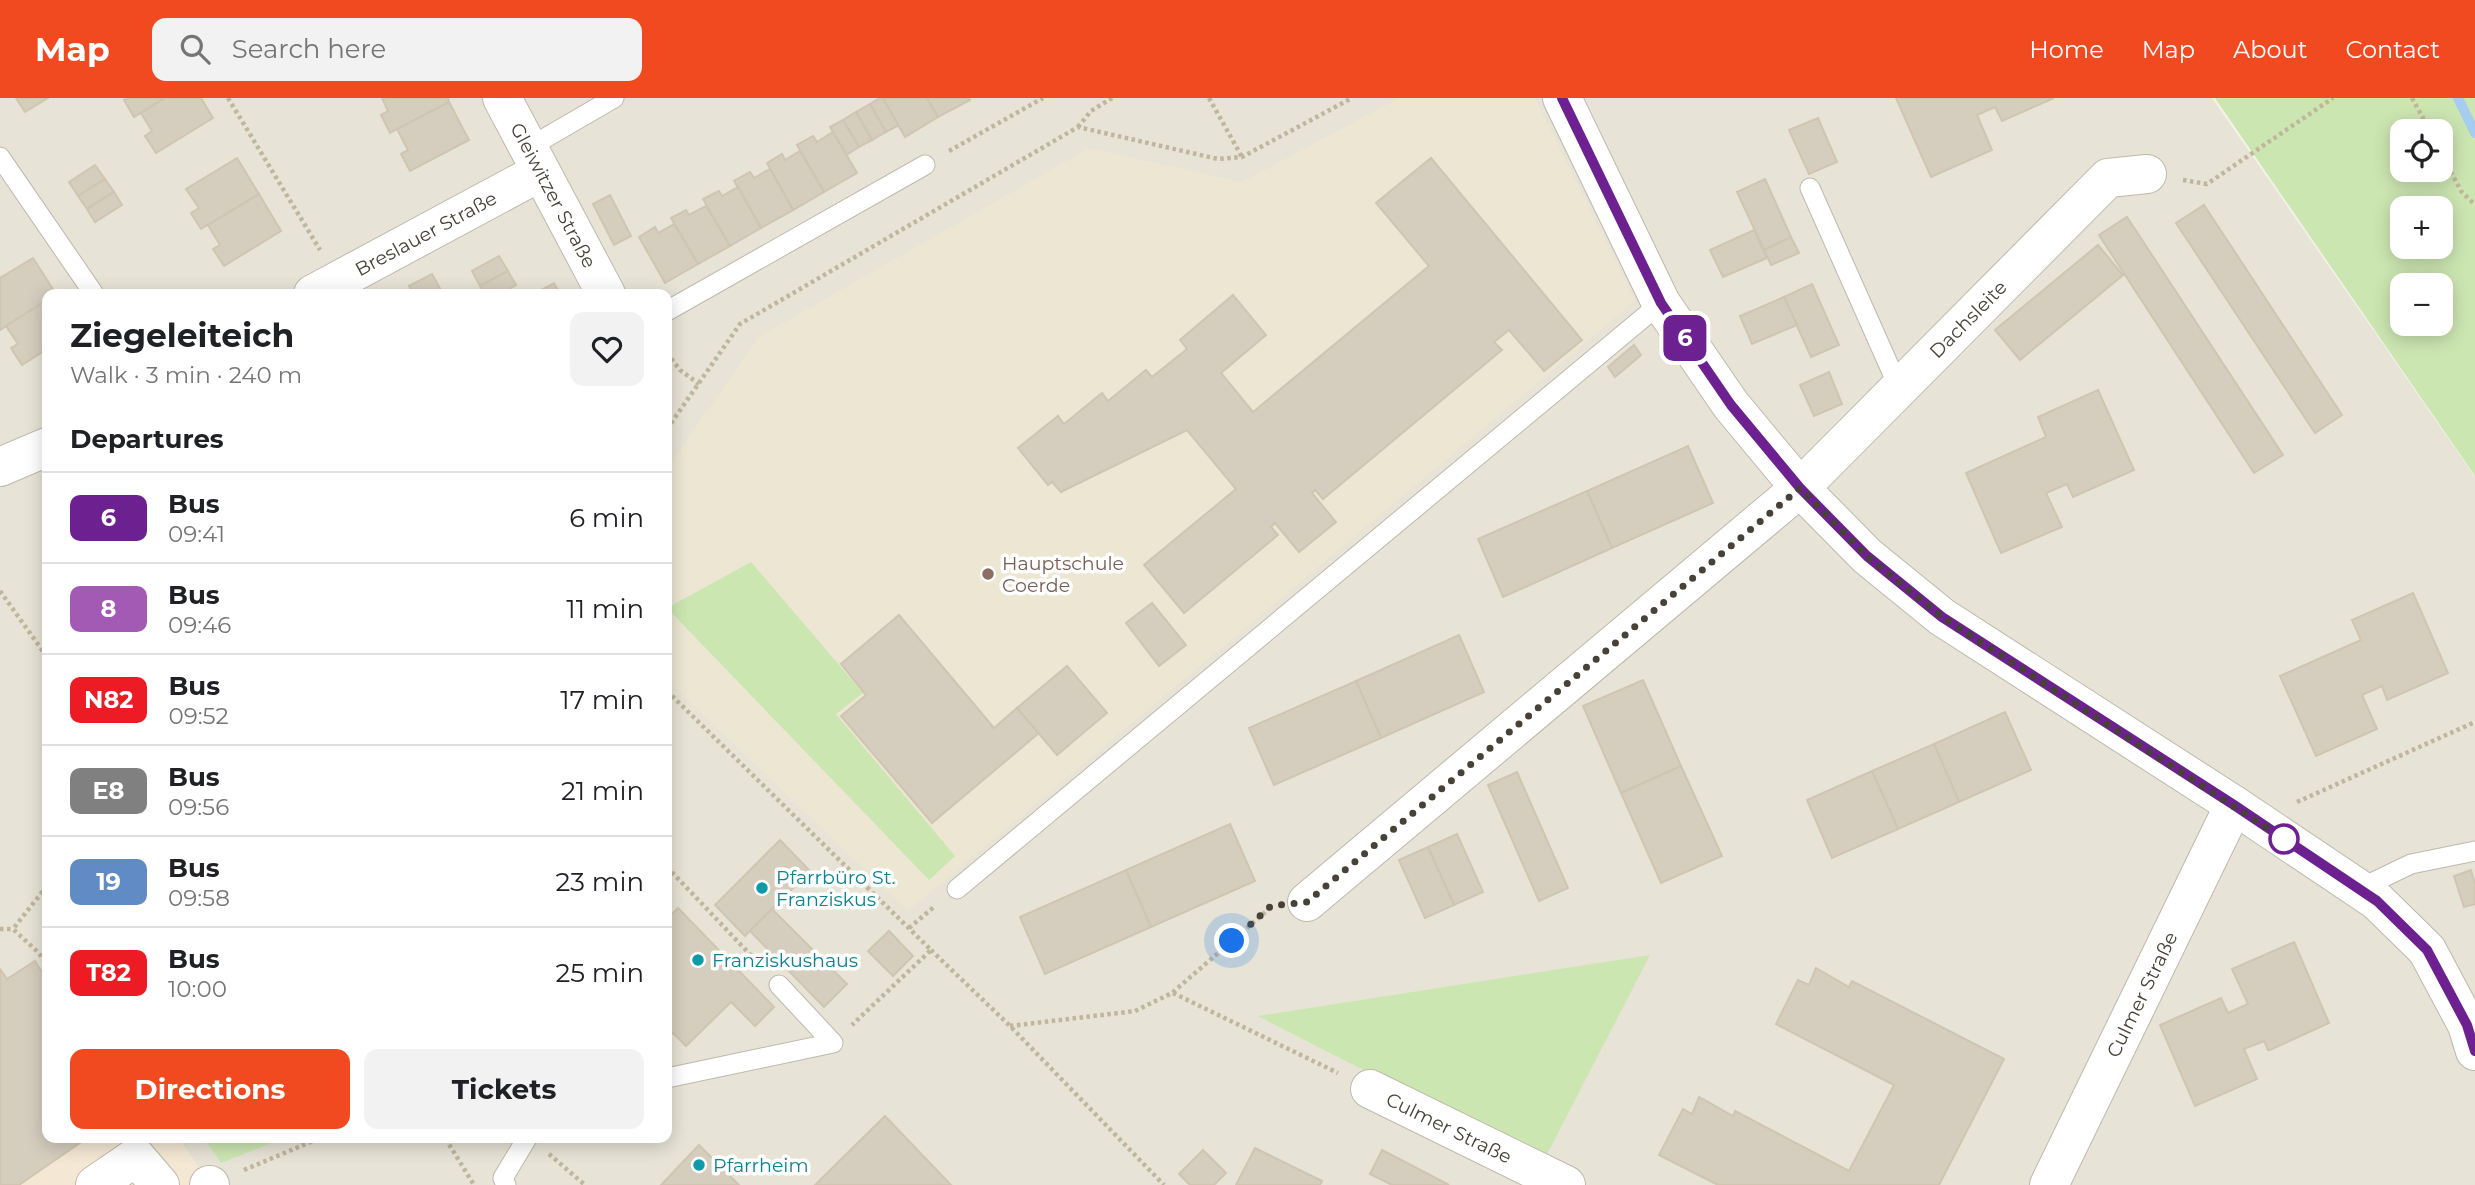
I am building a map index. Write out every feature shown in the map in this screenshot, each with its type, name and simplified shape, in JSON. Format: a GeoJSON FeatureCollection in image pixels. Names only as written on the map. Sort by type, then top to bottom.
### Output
{"type":"FeatureCollection","features":[{"type":"Feature","properties":{"kind":"street","name":"Gleiwitzer Straße"},"geometry":{"type":"LineString","coordinates":[[502,98],[603,289]]}},
{"type":"Feature","properties":{"kind":"street"},"geometry":{"type":"LineString","coordinates":[[1562,98],[1661,303],[1731,405],[1800,488],[1867,556],[1942,617],[2377,901],[2427,950],[2467,1025],[2475,1051]]}},
{"type":"Feature","properties":{"kind":"street","name":"Breslauer Straße"},"geometry":{"type":"LineString","coordinates":[[325,287],[534,160]]}},
{"type":"Feature","properties":{"kind":"street","name":"Dachsleite"},"geometry":{"type":"LineString","coordinates":[[1307,902],[1800,488],[2108,178],[2147,174]]}},
{"type":"Feature","properties":{"kind":"street"},"geometry":{"type":"LineString","coordinates":[[0,467],[42,449]]}},
{"type":"Feature","properties":{"kind":"street","name":"Culmer Straße"},"geometry":{"type":"LineString","coordinates":[[2049,1185],[2244,813]]}},
{"type":"Feature","properties":{"kind":"street","name":"Culmer Straße"},"geometry":{"type":"LineString","coordinates":[[1370,1089],[1566,1185]]}},
{"type":"Feature","properties":{"kind":"street"},"geometry":{"type":"LineString","coordinates":[[95,1185],[146,1160]]}},
{"type":"Feature","properties":{"kind":"lane"},"geometry":{"type":"LineString","coordinates":[[534,160],[614,98]]}},
{"type":"Feature","properties":{"kind":"lane"},"geometry":{"type":"LineString","coordinates":[[0,157],[91,289]]}},
{"type":"Feature","properties":{"kind":"lane"},"geometry":{"type":"LineString","coordinates":[[672,308],[925,165]]}},
{"type":"Feature","properties":{"kind":"lane"},"geometry":{"type":"LineString","coordinates":[[1810,188],[1899,388]]}},
{"type":"Feature","properties":{"kind":"lane"},"geometry":{"type":"LineString","coordinates":[[957,889],[1661,303]]}},
{"type":"Feature","properties":{"kind":"lane"},"geometry":{"type":"LineString","coordinates":[[2359,889],[2411,863],[2475,851]]}},
{"type":"Feature","properties":{"kind":"lane"},"geometry":{"type":"LineString","coordinates":[[779,985],[833,1043]]}},
{"type":"Feature","properties":{"kind":"lane"},"geometry":{"type":"LineString","coordinates":[[672,1077],[833,1043]]}},
{"type":"Feature","properties":{"kind":"lane"},"geometry":{"type":"LineString","coordinates":[[506,1185],[503,1178],[524,1143]]}},
{"type":"Feature","properties":{"kind":"path"},"geometry":{"type":"LineString","coordinates":[[228,98],[325,287]]}},
{"type":"Feature","properties":{"kind":"path"},"geometry":{"type":"LineString","coordinates":[[925,165],[1043,98]]}},
{"type":"Feature","properties":{"kind":"path"},"geometry":{"type":"LineString","coordinates":[[672,422],[740,324],[1078,127],[1091,111],[1112,98]]}},
{"type":"Feature","properties":{"kind":"path"},"geometry":{"type":"LineString","coordinates":[[1209,98],[1242,157]]}},
{"type":"Feature","properties":{"kind":"path"},"geometry":{"type":"LineString","coordinates":[[1078,127],[1218,159],[1242,157],[1352,98]]}},
{"type":"Feature","properties":{"kind":"path"},"geometry":{"type":"LineString","coordinates":[[2147,174],[2207,184],[2333,98]]}},
{"type":"Feature","properties":{"kind":"path"},"geometry":{"type":"LineString","coordinates":[[2412,98],[2423,119]]}},
{"type":"Feature","properties":{"kind":"path"},"geometry":{"type":"LineString","coordinates":[[2453,175],[2462,191],[2475,205]]}},
{"type":"Feature","properties":{"kind":"path"},"geometry":{"type":"LineString","coordinates":[[672,360],[680,370],[699,384]]}},
{"type":"Feature","properties":{"kind":"path"},"geometry":{"type":"LineString","coordinates":[[0,591],[42,650]]}},
{"type":"Feature","properties":{"kind":"path"},"geometry":{"type":"LineString","coordinates":[[672,696],[1010,1026],[1164,1185]]}},
{"type":"Feature","properties":{"kind":"path"},"geometry":{"type":"LineString","coordinates":[[2244,813],[2475,722]]}},
{"type":"Feature","properties":{"kind":"path"},"geometry":{"type":"LineString","coordinates":[[672,872],[779,985]]}},
{"type":"Feature","properties":{"kind":"path"},"geometry":{"type":"LineString","coordinates":[[13,929],[42,892]]}},
{"type":"Feature","properties":{"kind":"path"},"geometry":{"type":"LineString","coordinates":[[1010,1026],[1135,1011],[1172,993],[1271,906],[1307,902]]}},
{"type":"Feature","properties":{"kind":"path"},"geometry":{"type":"LineString","coordinates":[[0,929],[13,929],[42,958]]}},
{"type":"Feature","properties":{"kind":"path"},"geometry":{"type":"LineString","coordinates":[[833,1043],[931,950]]}},
{"type":"Feature","properties":{"kind":"path"},"geometry":{"type":"LineString","coordinates":[[1172,993],[1370,1089]]}},
{"type":"Feature","properties":{"kind":"path"},"geometry":{"type":"LineString","coordinates":[[210,1185],[308,1143]]}},
{"type":"Feature","properties":{"kind":"path"},"geometry":{"type":"LineString","coordinates":[[449,1143],[474,1185]]}},
{"type":"Feature","properties":{"kind":"path"},"geometry":{"type":"LineString","coordinates":[[548,1153],[584,1185]]}},
{"type":"Feature","properties":{"kind":"shaded area"},"geometry":{"type":"Polygon","coordinates":[[[0,98],[2212,98],[2475,477],[2475,1185],[210,1185],[182,1143],[672,1143],[672,289],[42,289],[42,972],[35,962],[7,979],[0,969],[0,98]]]}},
{"type":"Feature","properties":{"kind":"shaded area","name":"Hauptschule Coerde"},"geometry":{"type":"Polygon","coordinates":[[[1399,98],[1535,98],[1635,301],[908,911],[672,685],[672,461],[759,337],[1089,148],[1242,182],[1399,98]]]}},
{"type":"Feature","properties":{"kind":"shaded area"},"geometry":{"type":"Polygon","coordinates":[[[35,961],[42,972],[42,1143],[182,1143],[210,1185],[0,1185],[0,969],[7,979],[35,961]]]}},
{"type":"Feature","properties":{"kind":"green space"},"geometry":{"type":"Polygon","coordinates":[[[2215,98],[2475,98],[2475,476],[2215,98]]]}},
{"type":"Feature","properties":{"kind":"green space"},"geometry":{"type":"Polygon","coordinates":[[[751,562],[863,693],[836,714],[955,856],[929,880],[672,613],[672,605],[751,562]]]}},
{"type":"Feature","properties":{"kind":"green space"},"geometry":{"type":"Polygon","coordinates":[[[1650,955],[1543,1162],[1258,1016],[1650,955]]]}},
{"type":"Feature","properties":{"kind":"green space"},"geometry":{"type":"Polygon","coordinates":[[[207,1143],[271,1143],[221,1163],[207,1143]]]}},
{"type":"Feature","properties":{"kind":"building"},"geometry":{"type":"Polygon","coordinates":[[[16,98],[48,98],[25,112],[16,98]]]}},
{"type":"Feature","properties":{"kind":"building"},"geometry":{"type":"Polygon","coordinates":[[[165,98],[134,117],[124,100],[165,98]]]}},
{"type":"Feature","properties":{"kind":"building"},"geometry":{"type":"Polygon","coordinates":[[[165,98],[201,98],[213,118],[156,153],[145,136],[152,131],[141,113],[165,98]]]}},
{"type":"Feature","properties":{"kind":"building"},"geometry":{"type":"Polygon","coordinates":[[[382,98],[448,98],[449,102],[390,133],[381,115],[388,111],[382,98]]]}},
{"type":"Feature","properties":{"kind":"building"},"geometry":{"type":"Polygon","coordinates":[[[883,98],[899,125],[886,132],[870,104],[883,98]]]}},
{"type":"Feature","properties":{"kind":"building"},"geometry":{"type":"Polygon","coordinates":[[[883,98],[927,98],[938,117],[905,137],[883,98]]]}},
{"type":"Feature","properties":{"kind":"building"},"geometry":{"type":"Polygon","coordinates":[[[927,98],[969,98],[970,100],[938,117],[927,98]]]}},
{"type":"Feature","properties":{"kind":"building"},"geometry":{"type":"Polygon","coordinates":[[[1896,98],[2054,98],[2002,121],[1995,107],[1977,115],[1992,150],[1931,177],[1896,98]]]}},
{"type":"Feature","properties":{"kind":"building"},"geometry":{"type":"Polygon","coordinates":[[[449,102],[469,140],[410,171],[401,154],[408,150],[397,129],[449,102]]]}},
{"type":"Feature","properties":{"kind":"building"},"geometry":{"type":"Polygon","coordinates":[[[870,104],[886,132],[872,140],[856,112],[870,104]]]}},
{"type":"Feature","properties":{"kind":"building"},"geometry":{"type":"Polygon","coordinates":[[[856,112],[872,140],[859,147],[843,120],[856,112]]]}},
{"type":"Feature","properties":{"kind":"building"},"geometry":{"type":"Polygon","coordinates":[[[1818,118],[1837,162],[1809,174],[1789,130],[1818,118]]]}},
{"type":"Feature","properties":{"kind":"building"},"geometry":{"type":"Polygon","coordinates":[[[843,120],[859,147],[846,155],[830,127],[843,120]]]}},
{"type":"Feature","properties":{"kind":"building"},"geometry":{"type":"Polygon","coordinates":[[[833,132],[857,173],[824,192],[797,145],[813,136],[817,142],[833,132]]]}},
{"type":"Feature","properties":{"kind":"building"},"geometry":{"type":"Polygon","coordinates":[[[800,151],[824,192],[793,210],[767,163],[782,154],[785,160],[800,151]]]}},
{"type":"Feature","properties":{"kind":"building"},"geometry":{"type":"Polygon","coordinates":[[[237,158],[259,194],[201,229],[191,213],[199,208],[186,189],[237,158]]]}},
{"type":"Feature","properties":{"kind":"building"},"geometry":{"type":"Polygon","coordinates":[[[1431,158],[1582,340],[1544,371],[1509,330],[1494,342],[1502,350],[1323,499],[1315,490],[1312,493],[1336,522],[1299,552],[1275,523],[1271,527],[1278,535],[1184,613],[1144,565],[1236,489],[1187,430],[1061,492],[1052,482],[1048,485],[1018,448],[1058,416],[1064,424],[1102,393],[1108,401],[1146,370],[1152,377],[1187,349],[1180,340],[1233,295],[1266,335],[1221,373],[1253,412],[1429,266],[1376,203],[1431,158]]]}},
{"type":"Feature","properties":{"kind":"building"},"geometry":{"type":"Polygon","coordinates":[[[95,165],[105,179],[78,196],[69,182],[95,165]]]}},
{"type":"Feature","properties":{"kind":"building"},"geometry":{"type":"Polygon","coordinates":[[[770,169],[793,210],[761,228],[734,181],[750,172],[754,178],[770,169]]]}},
{"type":"Feature","properties":{"kind":"building"},"geometry":{"type":"Polygon","coordinates":[[[105,179],[114,192],[87,209],[78,196],[105,179]]]}},
{"type":"Feature","properties":{"kind":"building"},"geometry":{"type":"Polygon","coordinates":[[[1765,179],[1791,237],[1764,250],[1737,192],[1765,179]]]}},
{"type":"Feature","properties":{"kind":"building"},"geometry":{"type":"Polygon","coordinates":[[[738,187],[761,228],[730,246],[703,199],[719,191],[722,196],[738,187]]]}},
{"type":"Feature","properties":{"kind":"building"},"geometry":{"type":"Polygon","coordinates":[[[114,192],[122,205],[95,222],[87,209],[114,192]]]}},
{"type":"Feature","properties":{"kind":"building"},"geometry":{"type":"Polygon","coordinates":[[[259,194],[281,231],[224,266],[213,249],[220,245],[208,225],[259,194]]]}},
{"type":"Feature","properties":{"kind":"building"},"geometry":{"type":"Polygon","coordinates":[[[610,195],[631,236],[614,245],[593,204],[610,195]]]}},
{"type":"Feature","properties":{"kind":"building"},"geometry":{"type":"Polygon","coordinates":[[[2204,205],[2342,415],[2315,433],[2176,223],[2204,205]]]}},
{"type":"Feature","properties":{"kind":"building"},"geometry":{"type":"Polygon","coordinates":[[[706,206],[730,246],[698,264],[671,218],[686,210],[689,215],[706,206]]]}},
{"type":"Feature","properties":{"kind":"building"},"geometry":{"type":"Polygon","coordinates":[[[2127,217],[2283,455],[2254,473],[2099,235],[2127,217]]]}},
{"type":"Feature","properties":{"kind":"building"},"geometry":{"type":"Polygon","coordinates":[[[674,224],[698,264],[665,283],[639,237],[655,227],[658,233],[674,224]]]}},
{"type":"Feature","properties":{"kind":"building"},"geometry":{"type":"Polygon","coordinates":[[[1754,230],[1767,258],[1723,277],[1710,250],[1754,230]]]}},
{"type":"Feature","properties":{"kind":"building"},"geometry":{"type":"Polygon","coordinates":[[[1791,237],[1799,253],[1771,265],[1764,250],[1791,237]]]}},
{"type":"Feature","properties":{"kind":"building"},"geometry":{"type":"Polygon","coordinates":[[[2098,245],[2123,275],[2020,360],[1995,330],[2098,245]]]}},
{"type":"Feature","properties":{"kind":"building"},"geometry":{"type":"Polygon","coordinates":[[[499,256],[508,271],[480,286],[472,271],[499,256]]]}},
{"type":"Feature","properties":{"kind":"building"},"geometry":{"type":"Polygon","coordinates":[[[33,258],[53,289],[42,289],[42,303],[0,330],[0,278],[33,258]]]}},
{"type":"Feature","properties":{"kind":"building"},"geometry":{"type":"Polygon","coordinates":[[[508,271],[516,285],[509,289],[482,289],[480,286],[508,271]]]}},
{"type":"Feature","properties":{"kind":"building"},"geometry":{"type":"Polygon","coordinates":[[[432,274],[440,289],[411,289],[409,286],[432,274]]]}},
{"type":"Feature","properties":{"kind":"building"},"geometry":{"type":"Polygon","coordinates":[[[554,283],[557,289],[543,289],[554,283]]]}},
{"type":"Feature","properties":{"kind":"building"},"geometry":{"type":"Polygon","coordinates":[[[1812,284],[1839,345],[1811,357],[1784,297],[1812,284]]]}},
{"type":"Feature","properties":{"kind":"building"},"geometry":{"type":"Polygon","coordinates":[[[1784,297],[1797,325],[1752,344],[1740,316],[1784,297]]]}},
{"type":"Feature","properties":{"kind":"building"},"geometry":{"type":"Polygon","coordinates":[[[42,303],[42,352],[22,365],[11,348],[18,344],[6,326],[42,303]]]}},
{"type":"Feature","properties":{"kind":"building"},"geometry":{"type":"Polygon","coordinates":[[[1634,345],[1641,355],[1615,377],[1608,367],[1634,345]]]}},
{"type":"Feature","properties":{"kind":"building"},"geometry":{"type":"Polygon","coordinates":[[[1829,372],[1842,404],[1814,416],[1800,385],[1829,372]]]}},
{"type":"Feature","properties":{"kind":"building"},"geometry":{"type":"Polygon","coordinates":[[[2098,390],[2134,470],[2073,497],[2067,484],[2046,493],[2062,527],[2001,553],[1966,473],[2046,437],[2038,417],[2098,390]]]}},
{"type":"Feature","properties":{"kind":"building"},"geometry":{"type":"Polygon","coordinates":[[[1688,446],[1713,503],[1612,548],[1587,491],[1688,446]]]}},
{"type":"Feature","properties":{"kind":"building"},"geometry":{"type":"Polygon","coordinates":[[[1587,491],[1612,548],[1503,597],[1478,539],[1587,491]]]}},
{"type":"Feature","properties":{"kind":"building"},"geometry":{"type":"Polygon","coordinates":[[[2413,593],[2448,673],[2387,700],[2382,686],[2362,695],[2377,729],[2316,756],[2280,676],[2361,640],[2352,620],[2413,593]]]}},
{"type":"Feature","properties":{"kind":"building"},"geometry":{"type":"Polygon","coordinates":[[[1152,603],[1186,645],[1159,666],[1126,623],[1152,603]]]}},
{"type":"Feature","properties":{"kind":"building"},"geometry":{"type":"Polygon","coordinates":[[[899,615],[994,728],[1017,708],[1039,733],[932,823],[841,716],[866,695],[841,664],[899,615]]]}},
{"type":"Feature","properties":{"kind":"building"},"geometry":{"type":"Polygon","coordinates":[[[1459,635],[1484,692],[1381,738],[1356,681],[1459,635]]]}},
{"type":"Feature","properties":{"kind":"building"},"geometry":{"type":"Polygon","coordinates":[[[1067,666],[1107,713],[1057,755],[1017,708],[1067,666]]]}},
{"type":"Feature","properties":{"kind":"building"},"geometry":{"type":"Polygon","coordinates":[[[1643,680],[1681,766],[1621,793],[1583,706],[1643,680]]]}},
{"type":"Feature","properties":{"kind":"building"},"geometry":{"type":"Polygon","coordinates":[[[1356,681],[1381,738],[1274,785],[1249,728],[1356,681]]]}},
{"type":"Feature","properties":{"kind":"building"},"geometry":{"type":"Polygon","coordinates":[[[2005,712],[2031,770],[1959,802],[1934,744],[2005,712]]]}},
{"type":"Feature","properties":{"kind":"building"},"geometry":{"type":"Polygon","coordinates":[[[1934,744],[1959,802],[1898,829],[1872,771],[1934,744]]]}},
{"type":"Feature","properties":{"kind":"building"},"geometry":{"type":"Polygon","coordinates":[[[1681,766],[1722,856],[1661,883],[1621,793],[1681,766]]]}},
{"type":"Feature","properties":{"kind":"building"},"geometry":{"type":"Polygon","coordinates":[[[1872,771],[1898,829],[1832,858],[1807,800],[1872,771]]]}},
{"type":"Feature","properties":{"kind":"building"},"geometry":{"type":"Polygon","coordinates":[[[1517,772],[1568,888],[1539,901],[1488,785],[1517,772]]]}},
{"type":"Feature","properties":{"kind":"building"},"geometry":{"type":"Polygon","coordinates":[[[1230,824],[1255,881],[1151,927],[1126,870],[1230,824]]]}},
{"type":"Feature","properties":{"kind":"building"},"geometry":{"type":"Polygon","coordinates":[[[1457,834],[1483,892],[1454,905],[1428,847],[1457,834]]]}},
{"type":"Feature","properties":{"kind":"building","name":"Pfarrbüro St. Franziskus"},"geometry":{"type":"Polygon","coordinates":[[[780,840],[810,871],[745,936],[715,905],[780,840]]]}},
{"type":"Feature","properties":{"kind":"building"},"geometry":{"type":"Polygon","coordinates":[[[1428,847],[1454,905],[1425,918],[1399,860],[1428,847]]]}},
{"type":"Feature","properties":{"kind":"building"},"geometry":{"type":"Polygon","coordinates":[[[1126,870],[1151,927],[1045,974],[1020,917],[1126,870]]]}},
{"type":"Feature","properties":{"kind":"building"},"geometry":{"type":"Polygon","coordinates":[[[2471,870],[2475,885],[2475,904],[2464,907],[2454,876],[2471,870]]]}},
{"type":"Feature","properties":{"kind":"building","name":"Franziskushaus"},"geometry":{"type":"Polygon","coordinates":[[[678,908],[774,1007],[755,1026],[731,1002],[686,1046],[672,1034],[672,914],[678,908]]]}},
{"type":"Feature","properties":{"kind":"building","name":"Pfarrbüro St. Franziskus"},"geometry":{"type":"Polygon","coordinates":[[[772,909],[847,984],[824,1007],[750,931],[772,909]]]}},
{"type":"Feature","properties":{"kind":"building"},"geometry":{"type":"Polygon","coordinates":[[[889,931],[913,956],[893,976],[868,951],[889,931]]]}},
{"type":"Feature","properties":{"kind":"building"},"geometry":{"type":"Polygon","coordinates":[[[2294,942],[2329,1023],[2270,1050],[2264,1041],[2244,1049],[2257,1079],[2195,1106],[2160,1025],[2221,998],[2228,1013],[2248,1004],[2232,969],[2294,942]]]}},
{"type":"Feature","properties":{"kind":"building"},"geometry":{"type":"Polygon","coordinates":[[[35,961],[42,972],[42,1143],[80,1143],[19,1185],[0,1185],[0,969],[7,979],[35,961]]]}},
{"type":"Feature","properties":{"kind":"building"},"geometry":{"type":"Polygon","coordinates":[[[1816,968],[1849,987],[1852,981],[2004,1059],[1939,1185],[1718,1185],[1659,1155],[1683,1109],[1692,1114],[1699,1097],[1733,1116],[1735,1111],[1849,1171],[1894,1085],[1776,1024],[1798,980],[1809,985],[1816,968]]]}},
{"type":"Feature","properties":{"kind":"building"},"geometry":{"type":"Polygon","coordinates":[[[885,1116],[951,1185],[815,1185],[885,1116]]]}},
{"type":"Feature","properties":{"kind":"building","name":"Pfarrheim"},"geometry":{"type":"Polygon","coordinates":[[[699,1145],[739,1185],[661,1185],[699,1145]]]}},
{"type":"Feature","properties":{"kind":"building"},"geometry":{"type":"Polygon","coordinates":[[[1255,1148],[1322,1181],[1320,1185],[1236,1185],[1255,1148]]]}},
{"type":"Feature","properties":{"kind":"building"},"geometry":{"type":"Polygon","coordinates":[[[1203,1150],[1226,1173],[1214,1185],[1190,1185],[1179,1174],[1203,1150]]]}},
{"type":"Feature","properties":{"kind":"building"},"geometry":{"type":"Polygon","coordinates":[[[1382,1150],[1449,1185],[1392,1185],[1370,1174],[1382,1150]]]}},
{"type":"Feature","properties":{"kind":"waterway"},"geometry":{"type":"LineString","coordinates":[[2458,98],[2475,133]]}},
{"type":"Feature","properties":{"kind":"bus line","name":"6"},"geometry":{"type":"LineString","coordinates":[[1562,98],[1661,303],[1731,405],[1800,488],[1867,556],[1942,617],[2234,805],[2377,901],[2427,950],[2467,1025],[2475,1051]]}},
{"type":"Feature","properties":{"kind":"place","name":"Hauptschule Coerde"},"geometry":{"type":"Point","coordinates":[988,574]}},
{"type":"Feature","properties":{"kind":"place","name":"Pfarrbüro St. Franziskus"},"geometry":{"type":"Point","coordinates":[762,888]}},
{"type":"Feature","properties":{"kind":"place","name":"Franziskushaus"},"geometry":{"type":"Point","coordinates":[698,960]}},
{"type":"Feature","properties":{"kind":"place","name":"Pfarrheim"},"geometry":{"type":"Point","coordinates":[699,1165]}},
{"type":"Feature","properties":{"kind":"route"},"geometry":{"type":"LineString","coordinates":[[1232,941],[1271,906],[1307,902],[1800,488],[1867,556],[1942,617],[2284,839]]}}]}
